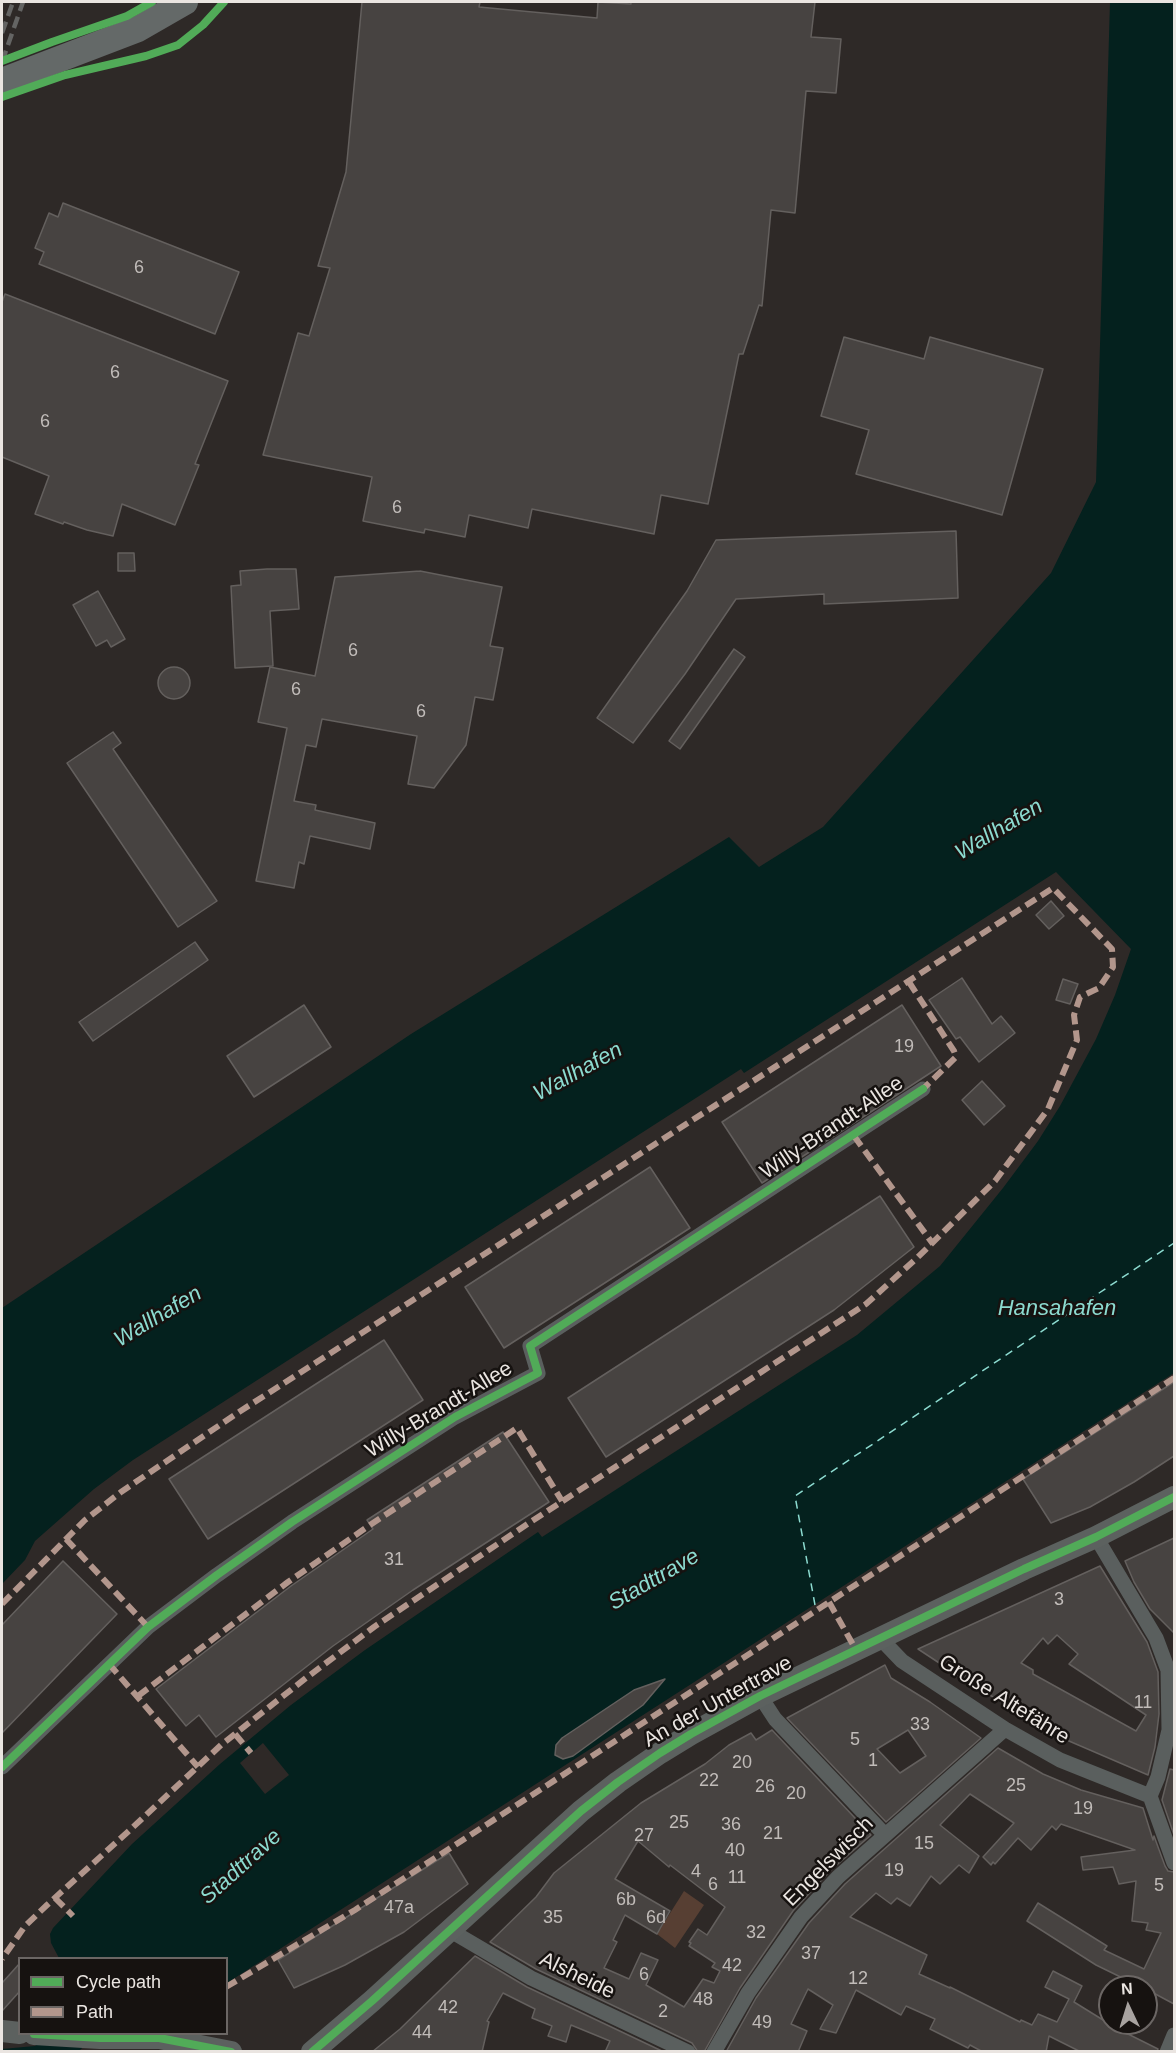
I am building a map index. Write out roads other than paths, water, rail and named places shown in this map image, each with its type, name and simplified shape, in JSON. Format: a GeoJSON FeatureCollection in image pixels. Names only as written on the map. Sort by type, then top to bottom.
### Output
{"type":"FeatureCollection","features":[{"type":"Feature","properties":{"kind":"main road"},"geometry":{"type":"LineString","coordinates":[[2,81],[138,29],[185,2]]}},
{"type":"Feature","properties":{"kind":"main road","name":"An der Untertrave"},"geometry":{"type":"LineString","coordinates":[[312,2052],[451,1931],[603,1793],[691,1734],[759,1696],[1096,1537],[1174,1497]]}},
{"type":"Feature","properties":{"kind":"main road"},"geometry":{"type":"LineString","coordinates":[[50,2035],[100,2038],[149,2036],[231,2052]]}},
{"type":"Feature","properties":{"kind":"street","name":"Willy-Brandt-Allee"},"geometry":{"type":"LineString","coordinates":[[2,1767],[140,1635],[217,1575],[292,1522],[456,1417],[538,1372],[530,1346],[923,1089]]}},
{"type":"Feature","properties":{"kind":"street"},"geometry":{"type":"LineString","coordinates":[[1096,1537],[1156,1638],[1168,1671],[1169,1730],[1158,1777],[1150,1796],[1174,1863]]}},
{"type":"Feature","properties":{"kind":"street","name":"Große Altefähre"},"geometry":{"type":"LineString","coordinates":[[880,1638],[902,1660],[1005,1729],[1060,1760],[1150,1796]]}},
{"type":"Feature","properties":{"kind":"street"},"geometry":{"type":"LineString","coordinates":[[759,1696],[775,1719],[885,1835]]}},
{"type":"Feature","properties":{"kind":"street","name":"Engelswisch"},"geometry":{"type":"LineString","coordinates":[[714,2052],[748,1993],[801,1917],[838,1877],[1005,1729]]}},
{"type":"Feature","properties":{"kind":"street","name":"Alsheide"},"geometry":{"type":"LineString","coordinates":[[451,1931],[542,1983],[688,2052]]}},
{"type":"Feature","properties":{"kind":"street"},"geometry":{"type":"LineString","coordinates":[[1167,2052],[1174,2035]]}},
{"type":"Feature","properties":{"kind":"water"},"geometry":{"type":"Polygon","coordinates":[[[1110,2],[1174,2],[1174,1373],[228,1982],[228,1957],[58,1957],[51,1943],[50,1934],[53,1928],[132,1844],[220,1764],[291,1705],[365,1650],[538,1532],[542,1537],[857,1335],[940,1266],[1003,1188],[1038,1141],[1060,1106],[1096,1039],[1131,949],[1056,872],[744,1073],[741,1069],[133,1460],[94,1489],[35,1541],[25,1560],[2,1584],[2,1308],[411,1034],[729,837],[759,867],[823,827],[1051,573],[1096,482],[1110,2]]]}},
{"type":"Feature","properties":{"kind":"water"},"geometry":{"type":"Polygon","coordinates":[[[48,2035],[96,2035],[79,2051],[2,2052],[2,2049],[35,2046],[48,2035]]]}},
{"type":"Feature","properties":{"kind":"railway"},"geometry":{"type":"LineString","coordinates":[[2,33],[13,2]]}},
{"type":"Feature","properties":{"kind":"railway"},"geometry":{"type":"LineString","coordinates":[[2,62],[23,2]]}},
{"type":"Feature","properties":{"kind":"water label","name":"Wallhafen"},"geometry":{"type":"Point","coordinates":[999,830]}},
{"type":"Feature","properties":{"kind":"water label","name":"Wallhafen"},"geometry":{"type":"Point","coordinates":[578,1072]}},
{"type":"Feature","properties":{"kind":"water label","name":"Hansahafen"},"geometry":{"type":"Point","coordinates":[1057,1309]}},
{"type":"Feature","properties":{"kind":"water label","name":"Wallhafen"},"geometry":{"type":"Point","coordinates":[158,1317]}},
{"type":"Feature","properties":{"kind":"water label","name":"Stadttrave"},"geometry":{"type":"Point","coordinates":[654,1580]}},
{"type":"Feature","properties":{"kind":"water label","name":"Stadttrave"},"geometry":{"type":"Point","coordinates":[241,1867]}}]}
